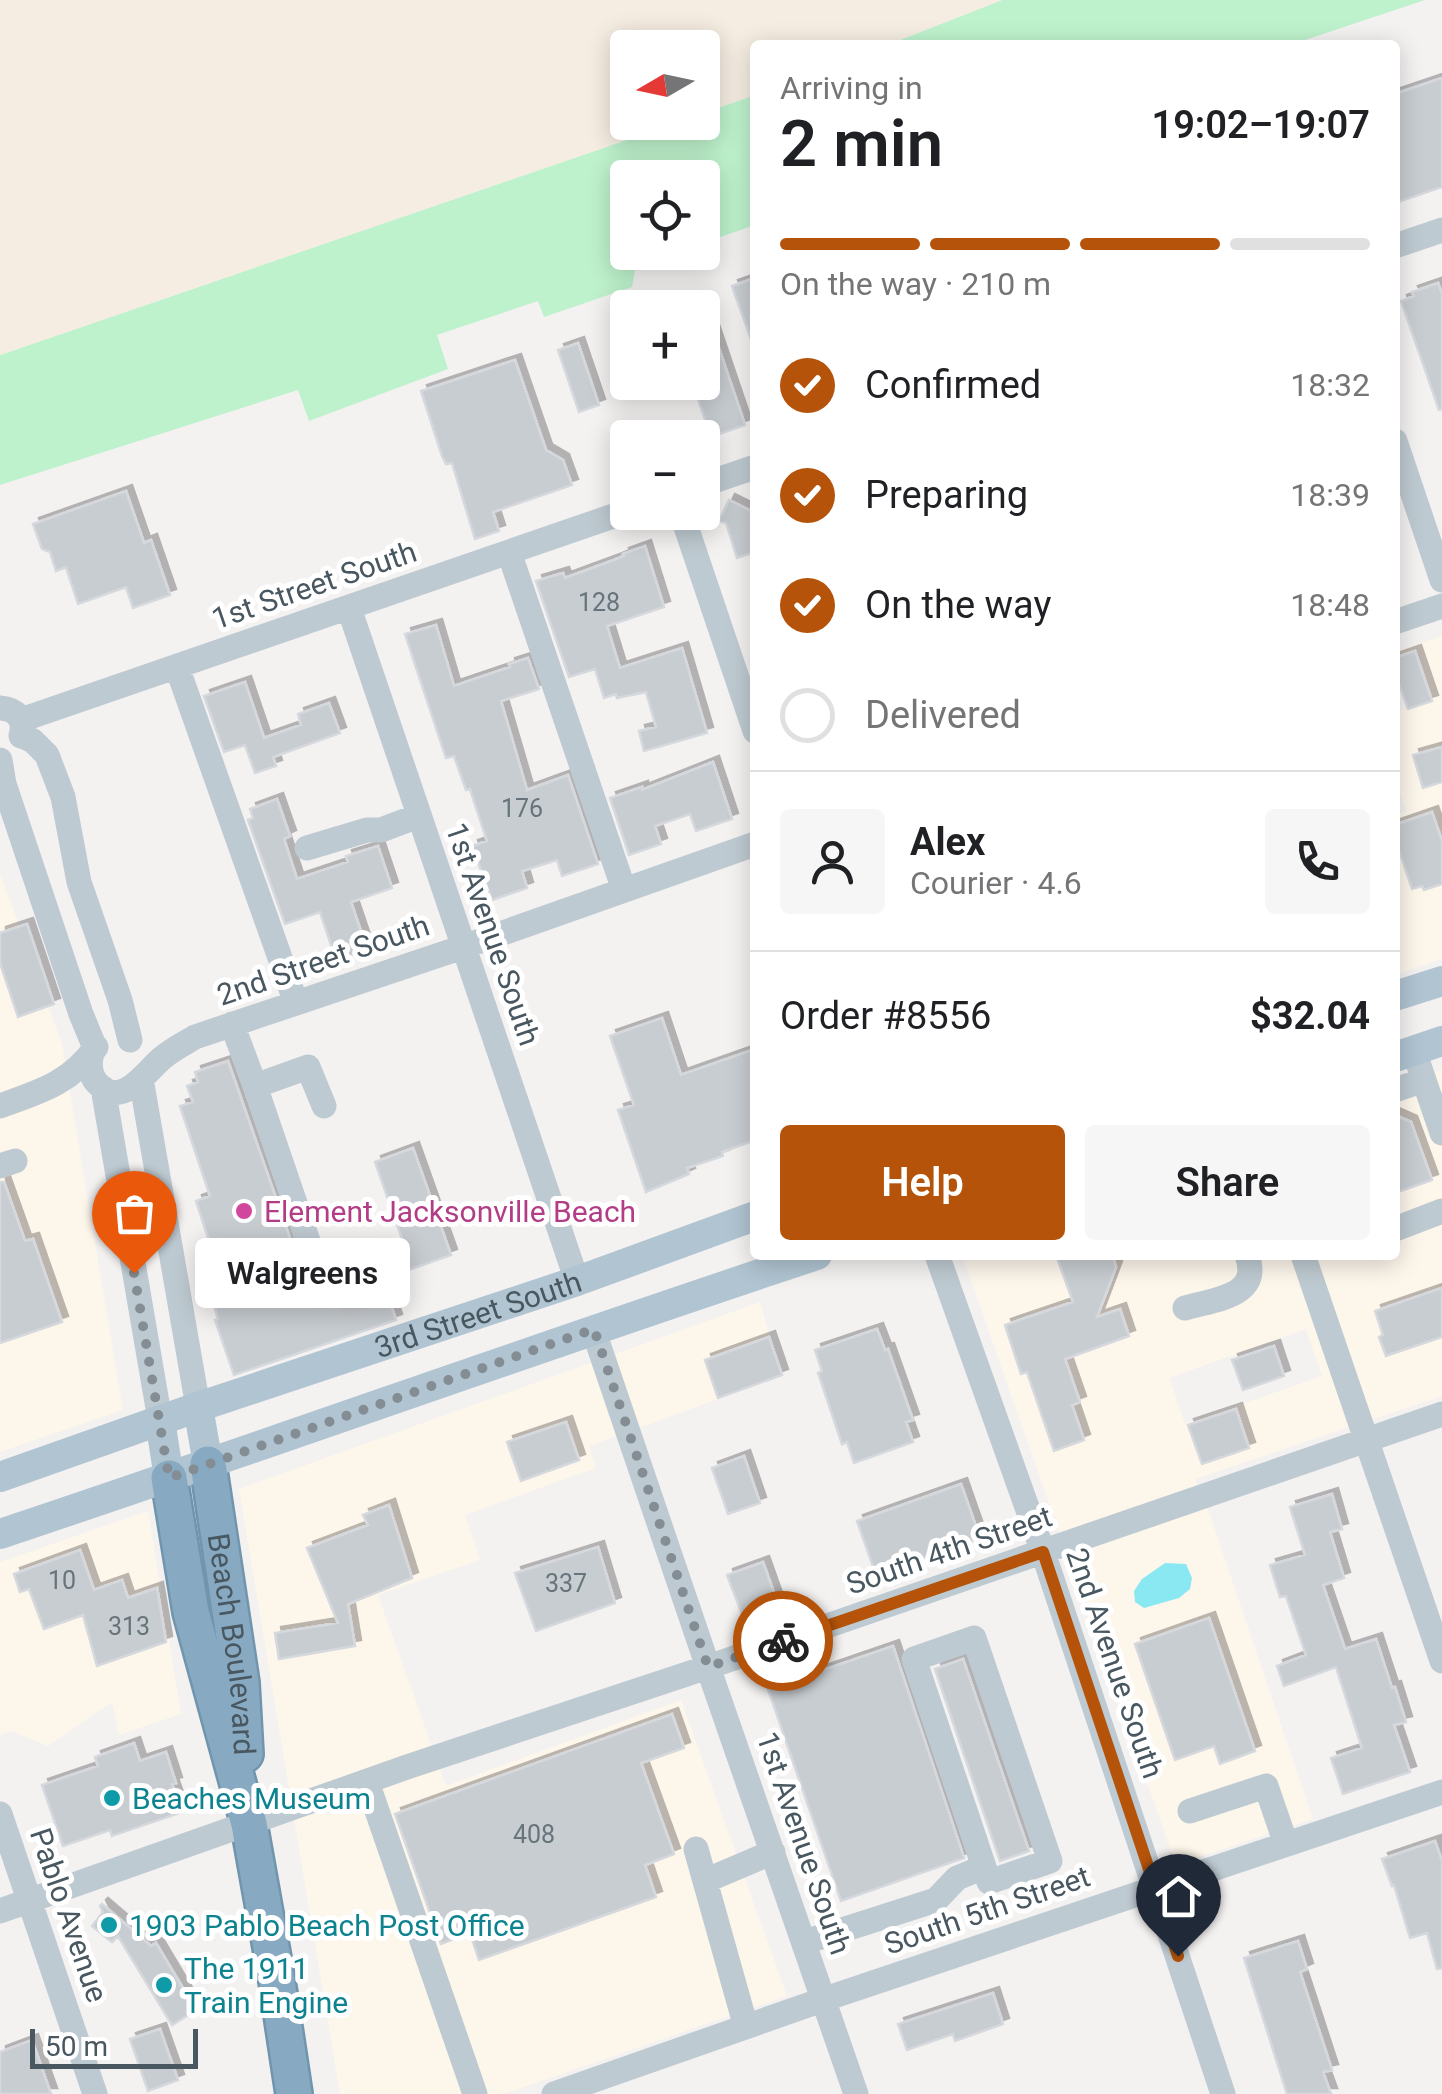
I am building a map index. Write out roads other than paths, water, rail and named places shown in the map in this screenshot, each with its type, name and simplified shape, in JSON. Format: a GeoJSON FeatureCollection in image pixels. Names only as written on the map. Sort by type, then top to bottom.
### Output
{"type":"FeatureCollection","features":[{"type":"Feature","properties":{"kind":"highway","name":"Beach Boulevard"},"geometry":{"type":"LineString","coordinates":[[208,1464],[241,1683],[249,1824]]}},
{"type":"Feature","properties":{"kind":"highway","name":"Beach Boulevard"},"geometry":{"type":"LineString","coordinates":[[169,1478],[191,1612],[249,1824]]}},
{"type":"Feature","properties":{"kind":"highway"},"geometry":{"type":"LineString","coordinates":[[249,1824],[294,2094]]}},
{"type":"Feature","properties":{"kind":"main road"},"geometry":{"type":"LineString","coordinates":[[1400,990],[1442,980]]}},
{"type":"Feature","properties":{"kind":"main road","name":"3rd Street South"},"geometry":{"type":"LineString","coordinates":[[0,1476],[576,1281],[750,1218]]}},
{"type":"Feature","properties":{"kind":"main road","name":"3rd Street South"},"geometry":{"type":"LineString","coordinates":[[0,1534],[803,1260]]}},
{"type":"Feature","properties":{"kind":"main road","name":"Beach Boulevard"},"geometry":{"type":"LineString","coordinates":[[198,1407],[208,1464]]}},
{"type":"Feature","properties":{"kind":"main road","name":"Beach Boulevard"},"geometry":{"type":"LineString","coordinates":[[160,1420],[169,1478]]}},
{"type":"Feature","properties":{"kind":"street"},"geometry":{"type":"LineString","coordinates":[[1400,244],[1442,230]]}},
{"type":"Feature","properties":{"kind":"street"},"geometry":{"type":"LineString","coordinates":[[1400,456],[1442,580]]}},
{"type":"Feature","properties":{"kind":"street"},"geometry":{"type":"LineString","coordinates":[[720,479],[750,469]]}},
{"type":"Feature","properties":{"kind":"street","name":"1st Street South"},"geometry":{"type":"LineString","coordinates":[[11,727],[610,517]]}},
{"type":"Feature","properties":{"kind":"street"},"geometry":{"type":"LineString","coordinates":[[688,530],[750,716]]}},
{"type":"Feature","properties":{"kind":"street"},"geometry":{"type":"LineString","coordinates":[[510,552],[624,890]]}},
{"type":"Feature","properties":{"kind":"street"},"geometry":{"type":"LineString","coordinates":[[1400,620],[1442,606]]}},
{"type":"Feature","properties":{"kind":"street","name":"1st Avenue South"},"geometry":{"type":"LineString","coordinates":[[349,608],[576,1281]]}},
{"type":"Feature","properties":{"kind":"street"},"geometry":{"type":"LineString","coordinates":[[176,667],[296,1003]]}},
{"type":"Feature","properties":{"kind":"street"},"geometry":{"type":"LineString","coordinates":[[11,727],[47,754],[63,796],[79,882],[132,1040],[146,1061],[142,1077]]}},
{"type":"Feature","properties":{"kind":"street"},"geometry":{"type":"LineString","coordinates":[[0,760],[4,784],[94,1051],[90,1069],[101,1087]]}},
{"type":"Feature","properties":{"kind":"street"},"geometry":{"type":"LineString","coordinates":[[307,848],[368,830],[382,830],[418,816]]}},
{"type":"Feature","properties":{"kind":"street","name":"2nd Street South"},"geometry":{"type":"LineString","coordinates":[[195,1037],[750,846]]}},
{"type":"Feature","properties":{"kind":"street"},"geometry":{"type":"LineString","coordinates":[[232,1024],[322,1282]]}},
{"type":"Feature","properties":{"kind":"street"},"geometry":{"type":"LineString","coordinates":[[0,1106],[64,1080],[110,1037],[195,1037]]}},
{"type":"Feature","properties":{"kind":"street"},"geometry":{"type":"LineString","coordinates":[[51,1088],[101,1087],[124,1092],[165,1055],[195,1037]]}},
{"type":"Feature","properties":{"kind":"street"},"geometry":{"type":"LineString","coordinates":[[1400,1083],[1419,1057]]}},
{"type":"Feature","properties":{"kind":"street"},"geometry":{"type":"LineString","coordinates":[[1419,1057],[1442,1133]]}},
{"type":"Feature","properties":{"kind":"street"},"geometry":{"type":"LineString","coordinates":[[255,1086],[308,1067],[324,1106]]}},
{"type":"Feature","properties":{"kind":"street","name":"Beach Boulevard"},"geometry":{"type":"LineString","coordinates":[[142,1077],[198,1407]]}},
{"type":"Feature","properties":{"kind":"street","name":"Beach Boulevard"},"geometry":{"type":"LineString","coordinates":[[101,1087],[160,1420]]}},
{"type":"Feature","properties":{"kind":"street"},"geometry":{"type":"LineString","coordinates":[[1400,1227],[1442,1211]]}},
{"type":"Feature","properties":{"kind":"street","name":"2nd Avenue South"},"geometry":{"type":"LineString","coordinates":[[938,1260],[1043,1552],[1224,2094]]}},
{"type":"Feature","properties":{"kind":"street"},"geometry":{"type":"LineString","coordinates":[[1185,1308],[1240,1291],[1250,1279],[1249,1260]]}},
{"type":"Feature","properties":{"kind":"street"},"geometry":{"type":"LineString","coordinates":[[1312,1260],[1442,1660]]}},
{"type":"Feature","properties":{"kind":"street","name":"1st Avenue South"},"geometry":{"type":"LineString","coordinates":[[594,1329],[856,2094]]}},
{"type":"Feature","properties":{"kind":"street","name":"South 4th Street"},"geometry":{"type":"LineString","coordinates":[[0,1911],[1442,1414]]}},
{"type":"Feature","properties":{"kind":"street"},"geometry":{"type":"LineString","coordinates":[[974,1638],[1050,1861],[989,1882],[984,1868],[914,1659],[974,1638]]}},
{"type":"Feature","properties":{"kind":"street"},"geometry":{"type":"LineString","coordinates":[[367,1782],[475,2094]]}},
{"type":"Feature","properties":{"kind":"street"},"geometry":{"type":"LineString","coordinates":[[1190,1811],[1266,1786],[1286,1844]]}},
{"type":"Feature","properties":{"kind":"street","name":"South 5th Street"},"geometry":{"type":"LineString","coordinates":[[554,2094],[824,1999],[1442,1792]]}},
{"type":"Feature","properties":{"kind":"street","name":"Pablo Avenue"},"geometry":{"type":"LineString","coordinates":[[0,1814],[94,2094]]}},
{"type":"Feature","properties":{"kind":"street"},"geometry":{"type":"LineString","coordinates":[[696,1849],[746,2026]]}},
{"type":"Feature","properties":{"kind":"street"},"geometry":{"type":"LineString","coordinates":[[704,1881],[773,1852]]}},
{"type":"Feature","properties":{"kind":"street"},"geometry":{"type":"LineString","coordinates":[[804,1942],[936,1900],[956,1878],[984,1868]]}},
{"type":"Feature","properties":{"kind":"water"},"geometry":{"type":"Polygon","coordinates":[[[1165,1563],[1186,1564],[1192,1578],[1190,1589],[1179,1598],[1144,1608],[1135,1602],[1134,1591],[1142,1579],[1165,1563]]]}},
{"type":"Feature","properties":{"kind":"tunnel"},"geometry":{"type":"LineString","coordinates":[[322,1282],[331,1308],[386,1290]]}},
{"type":"Feature","properties":{"kind":"place","name":"Element Jacksonville Beach"},"geometry":{"type":"Point","coordinates":[244,1211]}},
{"type":"Feature","properties":{"kind":"place","name":"Walgreens"},"geometry":{"type":"Point","coordinates":[134,1273]}},
{"type":"Feature","properties":{"kind":"place","name":"Beaches Museum"},"geometry":{"type":"Point","coordinates":[112,1798]}},
{"type":"Feature","properties":{"kind":"place","name":"1903 Pablo Beach Post Office"},"geometry":{"type":"Point","coordinates":[109,1925]}},
{"type":"Feature","properties":{"kind":"place","name":"The 1911 Train Engine"},"geometry":{"type":"Point","coordinates":[164,1985]}}]}
